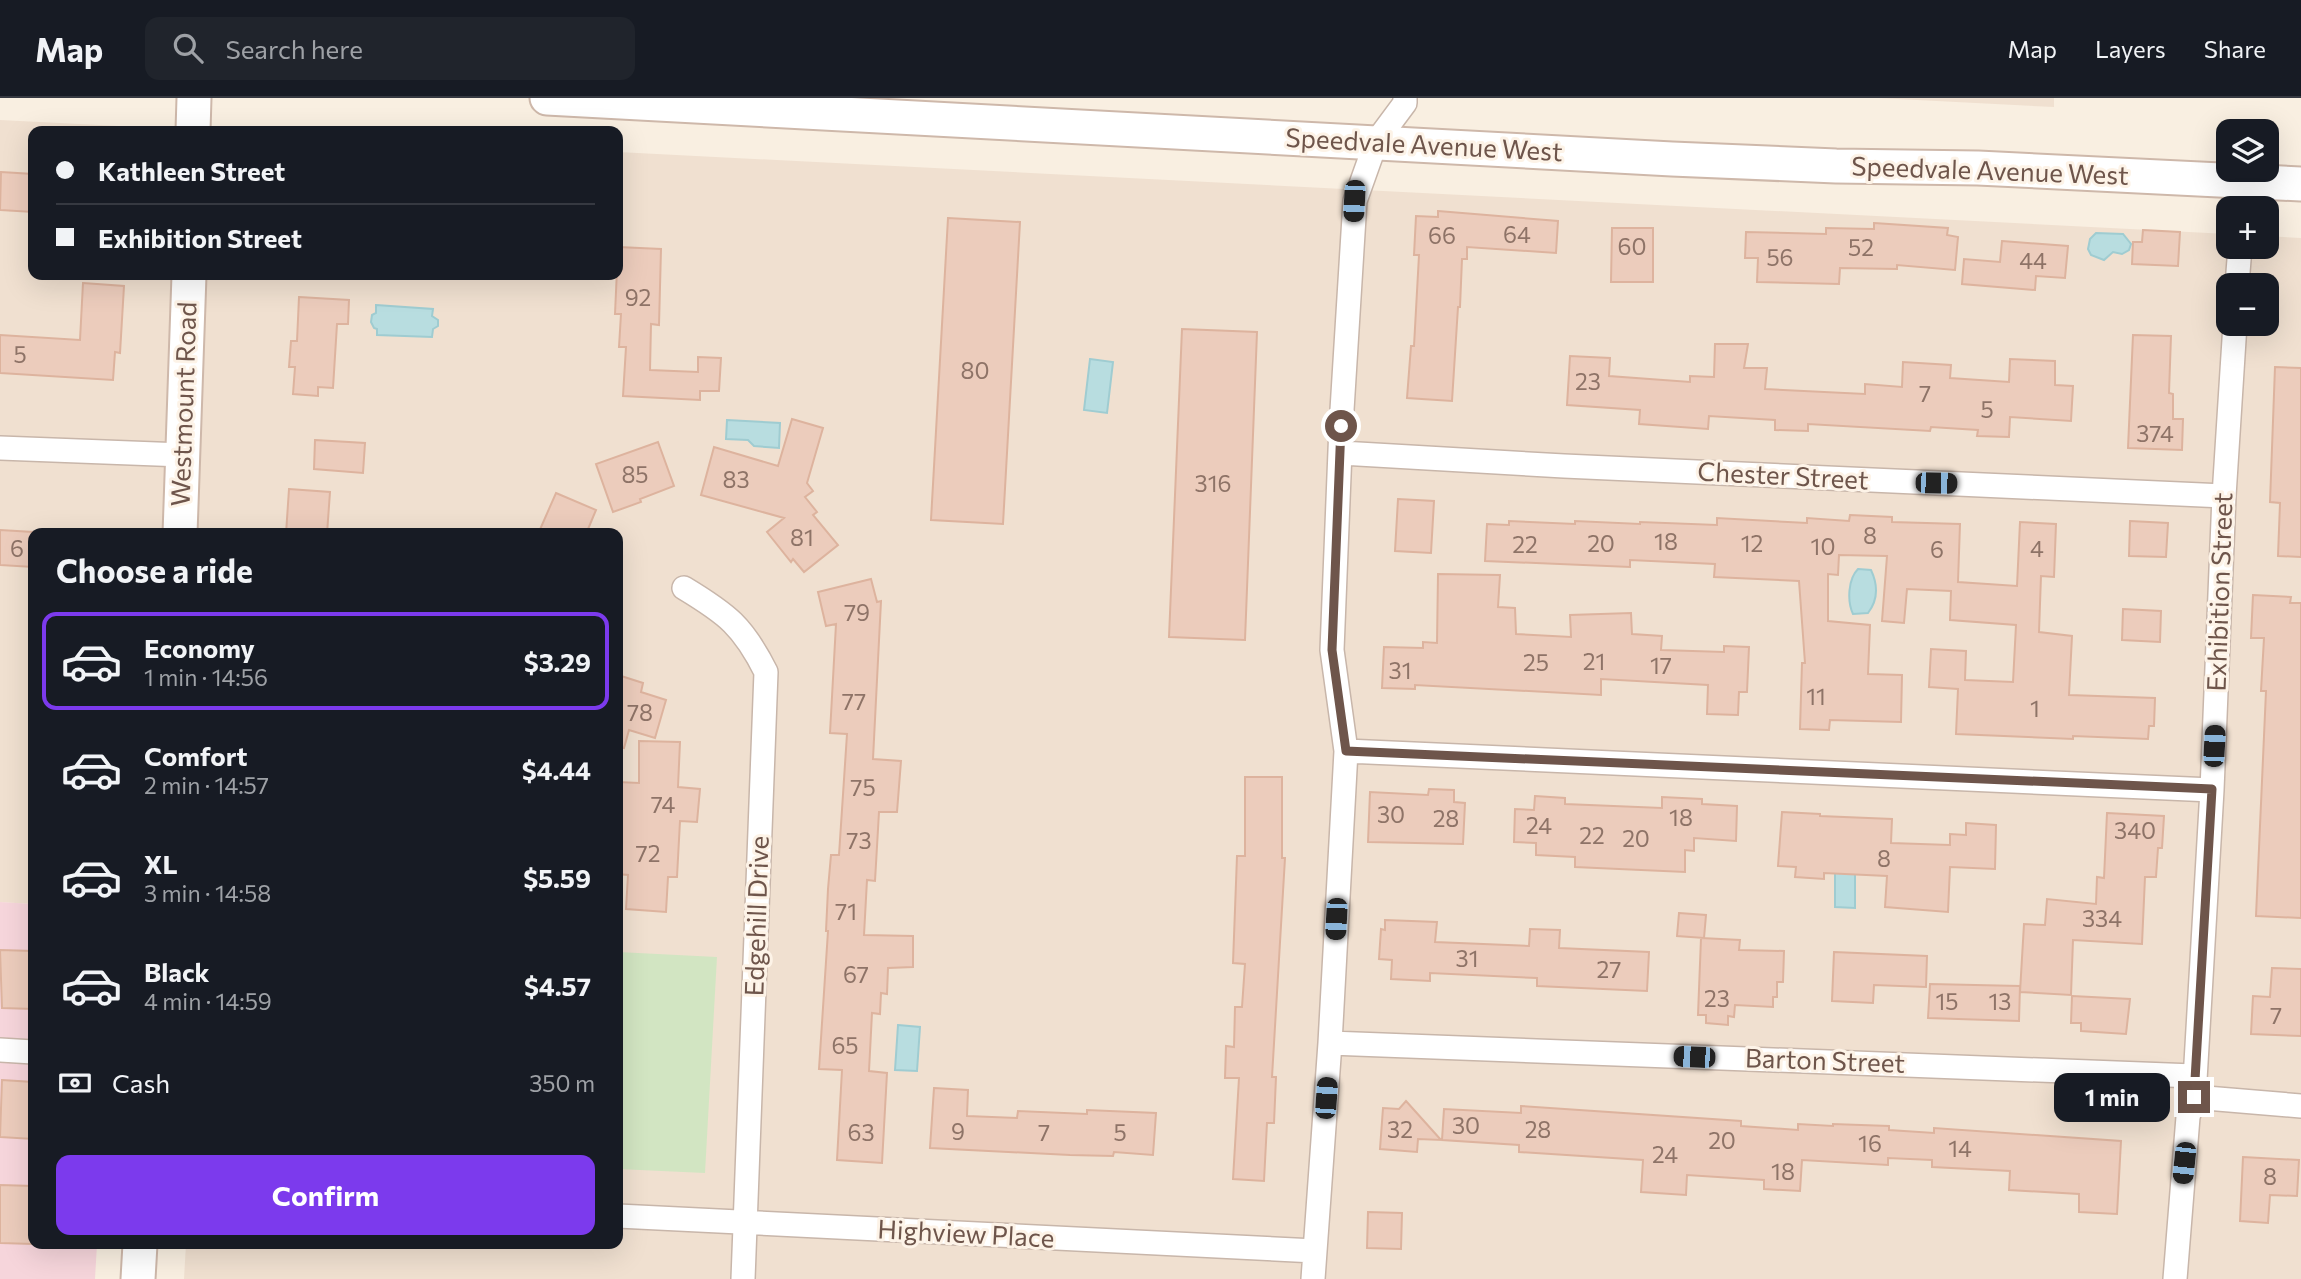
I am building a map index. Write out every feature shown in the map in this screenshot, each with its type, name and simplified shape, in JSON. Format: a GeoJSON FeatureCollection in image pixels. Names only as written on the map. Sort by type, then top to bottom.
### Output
{"type":"FeatureCollection","features":[{"type":"Feature","properties":{"kind":"main road"},"geometry":{"type":"LineString","coordinates":[[193,126],[194,98]]}},
{"type":"Feature","properties":{"kind":"main road","name":"Speedvale Avenue West"},"geometry":{"type":"LineString","coordinates":[[547,98],[1672,159],[1836,166],[1978,168],[2243,195],[2301,184]]}},
{"type":"Feature","properties":{"kind":"main road","name":"Westmount Road"},"geometry":{"type":"LineString","coordinates":[[180,528],[189,280]]}},
{"type":"Feature","properties":{"kind":"main road"},"geometry":{"type":"LineString","coordinates":[[138,1279],[140,1249]]}},
{"type":"Feature","properties":{"kind":"street"},"geometry":{"type":"LineString","coordinates":[[1313,1279],[1330,1043],[1346,751],[1332,650],[1354,201],[1376,142],[1405,103],[1405,98]]}},
{"type":"Feature","properties":{"kind":"street","name":"Exhibition Street"},"geometry":{"type":"LineString","coordinates":[[2175,1279],[2187,1130],[2194,1086],[2234,336]]}},
{"type":"Feature","properties":{"kind":"street"},"geometry":{"type":"LineString","coordinates":[[0,448],[183,455]]}},
{"type":"Feature","properties":{"kind":"street","name":"Chester Street"},"geometry":{"type":"LineString","coordinates":[[1341,453],[1576,467],[2224,496]]}},
{"type":"Feature","properties":{"kind":"street","name":"Edgehill Drive"},"geometry":{"type":"LineString","coordinates":[[684,588],[722,611],[751,643],[766,672],[743,1279]]}},
{"type":"Feature","properties":{"kind":"street"},"geometry":{"type":"LineString","coordinates":[[1346,751],[2212,789]]}},
{"type":"Feature","properties":{"kind":"street","name":"Barton Street"},"geometry":{"type":"LineString","coordinates":[[1330,1043],[2194,1086],[2301,1106]]}},
{"type":"Feature","properties":{"kind":"street"},"geometry":{"type":"LineString","coordinates":[[0,1050],[28,1052]]}},
{"type":"Feature","properties":{"kind":"street","name":"Highview Place"},"geometry":{"type":"LineString","coordinates":[[623,1216],[1315,1251]]}},
{"type":"Feature","properties":{"kind":"shaded area"},"geometry":{"type":"Polygon","coordinates":[[[1878,98],[2054,98],[2054,107],[1878,98]]]}},
{"type":"Feature","properties":{"kind":"shaded area"},"geometry":{"type":"Polygon","coordinates":[[[0,120],[119,126],[28,126],[28,280],[623,280],[623,152],[2216,233],[2216,259],[2279,259],[2279,237],[2301,238],[2301,1279],[184,1279],[186,1249],[623,1249],[623,528],[28,528],[28,904],[0,902],[0,120]]]}},
{"type":"Feature","properties":{"kind":"shaded area"},"geometry":{"type":"Polygon","coordinates":[[[0,902],[28,904],[28,1249],[97,1249],[95,1279],[0,1279],[0,902]]]}},
{"type":"Feature","properties":{"kind":"green space"},"geometry":{"type":"Polygon","coordinates":[[[623,952],[717,957],[705,1173],[623,1169],[623,952]]]}},
{"type":"Feature","properties":{"kind":"water"},"geometry":{"type":"Polygon","coordinates":[[[2096,233],[2123,234],[2131,244],[2129,250],[2122,254],[2113,252],[2104,260],[2091,255],[2088,249],[2090,239],[2096,233]]]}},
{"type":"Feature","properties":{"kind":"water"},"geometry":{"type":"Polygon","coordinates":[[[376,305],[433,309],[432,316],[438,320],[438,326],[433,329],[432,337],[377,335],[377,329],[371,322],[372,315],[376,313],[376,305]]]}},
{"type":"Feature","properties":{"kind":"water"},"geometry":{"type":"Polygon","coordinates":[[[1090,359],[1113,362],[1107,413],[1084,410],[1090,359]]]}},
{"type":"Feature","properties":{"kind":"water"},"geometry":{"type":"Polygon","coordinates":[[[727,420],[780,423],[779,448],[754,446],[748,440],[726,439],[727,420]]]}},
{"type":"Feature","properties":{"kind":"water"},"geometry":{"type":"Polygon","coordinates":[[[1858,569],[1871,570],[1876,592],[1868,613],[1853,614],[1850,590],[1852,578],[1858,569]]]}},
{"type":"Feature","properties":{"kind":"water"},"geometry":{"type":"Polygon","coordinates":[[[1835,866],[1855,866],[1855,908],[1835,907],[1835,866]]]}},
{"type":"Feature","properties":{"kind":"water"},"geometry":{"type":"Polygon","coordinates":[[[898,1025],[920,1027],[917,1071],[895,1070],[898,1025]]]}},
{"type":"Feature","properties":{"kind":"building"},"geometry":{"type":"Polygon","coordinates":[[[1,172],[28,174],[28,212],[0,210],[1,172]]]}},
{"type":"Feature","properties":{"kind":"building"},"geometry":{"type":"Polygon","coordinates":[[[1438,211],[1558,221],[1556,253],[1467,247],[1467,259],[1462,259],[1452,401],[1407,398],[1411,346],[1414,346],[1419,255],[1414,255],[1416,216],[1438,217],[1438,211]]]}},
{"type":"Feature","properties":{"kind":"building"},"geometry":{"type":"Polygon","coordinates":[[[948,218],[1020,222],[1003,524],[931,520],[948,218]]]}},
{"type":"Feature","properties":{"kind":"building"},"geometry":{"type":"Polygon","coordinates":[[[1874,223],[1948,228],[1947,235],[1958,237],[1955,270],[1897,265],[1897,269],[1840,268],[1839,284],[1757,282],[1758,258],[1745,258],[1746,232],[1826,234],[1826,228],[1874,229],[1874,223]]]}},
{"type":"Feature","properties":{"kind":"building"},"geometry":{"type":"Polygon","coordinates":[[[1612,228],[1653,228],[1653,282],[1611,282],[1612,228]]]}},
{"type":"Feature","properties":{"kind":"building"},"geometry":{"type":"Polygon","coordinates":[[[2143,230],[2180,232],[2178,266],[2132,264],[2133,242],[2142,242],[2143,230]]]}},
{"type":"Feature","properties":{"kind":"building"},"geometry":{"type":"Polygon","coordinates":[[[2002,241],[2068,246],[2065,278],[2036,276],[2035,290],[1962,284],[1964,259],[2000,262],[2002,241]]]}},
{"type":"Feature","properties":{"kind":"building"},"geometry":{"type":"Polygon","coordinates":[[[623,247],[661,249],[659,325],[651,324],[650,370],[698,372],[698,357],[721,358],[719,391],[700,391],[700,400],[623,396],[626,347],[619,347],[621,314],[615,314],[617,280],[623,280],[623,247]]]}},
{"type":"Feature","properties":{"kind":"building"},"geometry":{"type":"Polygon","coordinates":[[[83,283],[124,286],[120,353],[115,352],[113,380],[0,373],[0,335],[80,340],[83,283]]]}},
{"type":"Feature","properties":{"kind":"building"},"geometry":{"type":"Polygon","coordinates":[[[299,297],[349,300],[348,324],[337,324],[333,388],[318,387],[318,396],[293,394],[295,367],[289,367],[291,341],[297,341],[299,297]]]}},
{"type":"Feature","properties":{"kind":"building"},"geometry":{"type":"Polygon","coordinates":[[[1182,329],[1257,332],[1245,640],[1169,637],[1182,329]]]}},
{"type":"Feature","properties":{"kind":"building"},"geometry":{"type":"Polygon","coordinates":[[[2133,335],[2171,336],[2169,393],[2173,394],[2173,419],[2183,419],[2182,450],[2128,448],[2133,335]]]}},
{"type":"Feature","properties":{"kind":"building"},"geometry":{"type":"Polygon","coordinates":[[[1715,344],[1748,344],[1744,368],[1767,368],[1765,389],[1865,394],[1865,384],[1902,387],[1903,362],[1951,365],[1950,378],[2009,382],[2010,359],[2055,361],[2055,385],[2073,386],[2071,421],[2010,417],[2009,437],[1977,436],[1978,430],[1931,427],[1930,431],[1808,424],[1808,431],[1775,430],[1775,420],[1709,416],[1708,429],[1639,424],[1640,410],[1567,405],[1570,356],[1610,358],[1609,376],[1690,382],[1690,376],[1714,377],[1715,344]]]}},
{"type":"Feature","properties":{"kind":"building"},"geometry":{"type":"Polygon","coordinates":[[[2275,367],[2301,368],[2301,557],[2278,556],[2280,503],[2270,502],[2275,367]]]}},
{"type":"Feature","properties":{"kind":"building"},"geometry":{"type":"Polygon","coordinates":[[[792,419],[823,428],[807,483],[813,491],[805,497],[817,512],[813,515],[838,545],[804,572],[793,559],[791,562],[767,532],[784,518],[701,495],[714,447],[778,466],[792,419]]]}},
{"type":"Feature","properties":{"kind":"building"},"geometry":{"type":"Polygon","coordinates":[[[315,440],[365,443],[363,473],[314,469],[315,440]]]}},
{"type":"Feature","properties":{"kind":"building"},"geometry":{"type":"Polygon","coordinates":[[[658,442],[674,486],[613,512],[596,464],[658,442]]]}},
{"type":"Feature","properties":{"kind":"building"},"geometry":{"type":"Polygon","coordinates":[[[289,489],[330,492],[327,528],[286,528],[289,489]]]}},
{"type":"Feature","properties":{"kind":"building"},"geometry":{"type":"Polygon","coordinates":[[[556,493],[596,510],[588,528],[541,528],[556,493]]]}},
{"type":"Feature","properties":{"kind":"building"},"geometry":{"type":"Polygon","coordinates":[[[1398,499],[1434,501],[1431,553],[1395,551],[1398,499]]]}},
{"type":"Feature","properties":{"kind":"building"},"geometry":{"type":"Polygon","coordinates":[[[1850,515],[1892,517],[1892,522],[1960,524],[1958,582],[2017,586],[2020,522],[2056,524],[2054,577],[2041,576],[2039,632],[2072,636],[2069,695],[2155,698],[2154,726],[2149,726],[2148,739],[1956,734],[1958,689],[1929,687],[1931,649],[1966,651],[1965,680],[2013,682],[2016,625],[1950,620],[1951,591],[1907,589],[1904,623],[1882,621],[1887,556],[1839,555],[1838,575],[1828,574],[1828,621],[1870,625],[1868,674],[1902,675],[1901,722],[1830,720],[1829,730],[1800,729],[1802,663],[1805,663],[1799,581],[1714,577],[1715,564],[1630,560],[1630,567],[1485,561],[1487,524],[1509,525],[1509,521],[1717,525],[1717,518],[1807,523],[1807,518],[1849,521],[1850,515]]]}},
{"type":"Feature","properties":{"kind":"building"},"geometry":{"type":"Polygon","coordinates":[[[2130,521],[2168,523],[2166,557],[2129,556],[2130,521]]]}},
{"type":"Feature","properties":{"kind":"building"},"geometry":{"type":"Polygon","coordinates":[[[0,530],[28,532],[28,567],[0,565],[0,530]]]}},
{"type":"Feature","properties":{"kind":"building"},"geometry":{"type":"Polygon","coordinates":[[[1438,574],[1500,575],[1498,607],[1515,608],[1516,634],[1571,637],[1570,615],[1631,613],[1632,634],[1662,636],[1661,650],[1724,652],[1724,646],[1749,647],[1747,692],[1739,692],[1738,715],[1707,714],[1708,685],[1601,679],[1601,695],[1415,685],[1415,689],[1382,688],[1384,647],[1423,648],[1423,642],[1437,643],[1438,574]]]}},
{"type":"Feature","properties":{"kind":"building"},"geometry":{"type":"Polygon","coordinates":[[[871,579],[877,602],[881,601],[873,759],[901,761],[897,812],[879,812],[875,881],[867,880],[864,935],[913,936],[913,967],[888,968],[887,994],[881,993],[880,1014],[872,1013],[869,1071],[887,1073],[882,1163],[837,1160],[842,1070],[819,1069],[828,889],[831,855],[839,855],[847,734],[830,733],[836,624],[826,626],[818,592],[871,579]]]}},
{"type":"Feature","properties":{"kind":"building"},"geometry":{"type":"Polygon","coordinates":[[[2253,595],[2291,597],[2290,603],[2301,603],[2301,918],[2256,916],[2266,691],[2261,691],[2264,638],[2251,638],[2253,595]]]}},
{"type":"Feature","properties":{"kind":"building"},"geometry":{"type":"Polygon","coordinates":[[[2123,609],[2161,611],[2160,642],[2122,640],[2123,609]]]}},
{"type":"Feature","properties":{"kind":"building"},"geometry":{"type":"Polygon","coordinates":[[[623,677],[643,683],[641,692],[666,700],[655,738],[629,730],[624,748],[623,677]]]}},
{"type":"Feature","properties":{"kind":"building"},"geometry":{"type":"Polygon","coordinates":[[[639,741],[680,742],[678,787],[700,789],[697,822],[680,821],[677,877],[668,877],[666,912],[626,909],[628,875],[623,874],[623,782],[639,783],[639,741]]]}},
{"type":"Feature","properties":{"kind":"building"},"geometry":{"type":"Polygon","coordinates":[[[1245,777],[1282,777],[1282,858],[1285,858],[1272,1077],[1276,1077],[1274,1123],[1267,1123],[1264,1181],[1233,1179],[1239,1078],[1225,1078],[1226,1046],[1234,1047],[1235,1007],[1242,1007],[1245,964],[1233,963],[1237,856],[1245,856],[1245,777]]]}},
{"type":"Feature","properties":{"kind":"building"},"geometry":{"type":"Polygon","coordinates":[[[1429,789],[1454,790],[1454,802],[1465,803],[1463,844],[1368,842],[1370,792],[1428,795],[1429,789]]]}},
{"type":"Feature","properties":{"kind":"building"},"geometry":{"type":"Polygon","coordinates":[[[1535,796],[1565,798],[1565,804],[1662,808],[1662,797],[1702,799],[1702,804],[1737,806],[1736,841],[1694,838],[1694,851],[1685,850],[1685,872],[1575,867],[1575,857],[1536,855],[1536,843],[1514,842],[1515,809],[1534,810],[1535,796]]]}},
{"type":"Feature","properties":{"kind":"building"},"geometry":{"type":"Polygon","coordinates":[[[1782,812],[1892,819],[1891,843],[1950,845],[1950,834],[1966,835],[1966,823],[1996,825],[1995,869],[1950,867],[1948,912],[1885,907],[1887,876],[1824,873],[1824,879],[1795,877],[1796,867],[1778,866],[1782,812]]]}},
{"type":"Feature","properties":{"kind":"building"},"geometry":{"type":"Polygon","coordinates":[[[2107,813],[2164,816],[2162,848],[2158,848],[2156,877],[2145,877],[2142,944],[2073,940],[2071,995],[2020,992],[2024,924],[2045,925],[2047,899],[2096,904],[2097,877],[2104,878],[2107,813]]]}},
{"type":"Feature","properties":{"kind":"building"},"geometry":{"type":"Polygon","coordinates":[[[1679,913],[1706,915],[1704,938],[1677,936],[1679,913]]]}},
{"type":"Feature","properties":{"kind":"building"},"geometry":{"type":"Polygon","coordinates":[[[1385,920],[1437,922],[1435,942],[1529,946],[1530,929],[1560,930],[1559,948],[1649,952],[1647,991],[1537,986],[1537,978],[1430,973],[1430,981],[1391,979],[1392,960],[1379,959],[1381,929],[1385,930],[1385,920]]]}},
{"type":"Feature","properties":{"kind":"building"},"geometry":{"type":"Polygon","coordinates":[[[1701,938],[1740,940],[1739,950],[1784,951],[1783,982],[1777,982],[1777,997],[1773,997],[1773,1007],[1735,1005],[1734,1017],[1728,1016],[1728,1025],[1706,1023],[1706,1015],[1698,1015],[1701,938]]]}},
{"type":"Feature","properties":{"kind":"building"},"geometry":{"type":"Polygon","coordinates":[[[0,950],[28,951],[28,1009],[2,1008],[0,950]]]}},
{"type":"Feature","properties":{"kind":"building"},"geometry":{"type":"Polygon","coordinates":[[[1834,952],[1927,956],[1926,987],[1874,985],[1873,1003],[1832,1001],[1834,952]]]}},
{"type":"Feature","properties":{"kind":"building"},"geometry":{"type":"Polygon","coordinates":[[[2272,968],[2301,969],[2301,1036],[2251,1034],[2253,996],[2270,997],[2272,968]]]}},
{"type":"Feature","properties":{"kind":"building"},"geometry":{"type":"Polygon","coordinates":[[[1930,984],[2020,986],[2019,1021],[1928,1018],[1930,984]]]}},
{"type":"Feature","properties":{"kind":"building"},"geometry":{"type":"Polygon","coordinates":[[[2072,996],[2130,999],[2126,1034],[2081,1031],[2081,1023],[2071,1023],[2072,996]]]}},
{"type":"Feature","properties":{"kind":"building"},"geometry":{"type":"Polygon","coordinates":[[[2,1080],[28,1082],[28,1139],[0,1137],[2,1080]]]}},
{"type":"Feature","properties":{"kind":"building"},"geometry":{"type":"Polygon","coordinates":[[[934,1088],[968,1090],[967,1116],[1017,1118],[1018,1111],[1156,1113],[1153,1155],[1114,1152],[1113,1156],[1070,1155],[930,1148],[934,1088]]]}},
{"type":"Feature","properties":{"kind":"building"},"geometry":{"type":"Polygon","coordinates":[[[1406,1101],[1441,1140],[1418,1139],[1417,1152],[1380,1149],[1383,1108],[1399,1109],[1406,1101]]]}},
{"type":"Feature","properties":{"kind":"building"},"geometry":{"type":"Polygon","coordinates":[[[1521,1106],[1741,1121],[1741,1126],[1798,1130],[1798,1124],[1833,1124],[1889,1126],[1889,1130],[1934,1133],[1934,1128],[2121,1141],[2117,1214],[2079,1212],[2079,1194],[2009,1190],[2010,1171],[1932,1167],[1932,1160],[1888,1158],[1888,1165],[1802,1160],[1800,1191],[1764,1189],[1764,1180],[1687,1175],[1686,1195],[1641,1192],[1643,1160],[1519,1152],[1519,1145],[1442,1140],[1444,1109],[1521,1113],[1521,1106]]]}},
{"type":"Feature","properties":{"kind":"building"},"geometry":{"type":"Polygon","coordinates":[[[2243,1157],[2299,1160],[2297,1196],[2270,1195],[2268,1223],[2240,1221],[2243,1157]]]}},
{"type":"Feature","properties":{"kind":"building"},"geometry":{"type":"Polygon","coordinates":[[[0,1185],[28,1186],[28,1244],[0,1243],[0,1185]]]}},
{"type":"Feature","properties":{"kind":"building"},"geometry":{"type":"Polygon","coordinates":[[[1368,1212],[1402,1213],[1401,1249],[1367,1248],[1368,1212]]]}},
{"type":"Feature","properties":{"kind":"route"},"geometry":{"type":"LineString","coordinates":[[1341,426],[1332,650],[1346,751],[2212,789],[2194,1097]]}}]}
